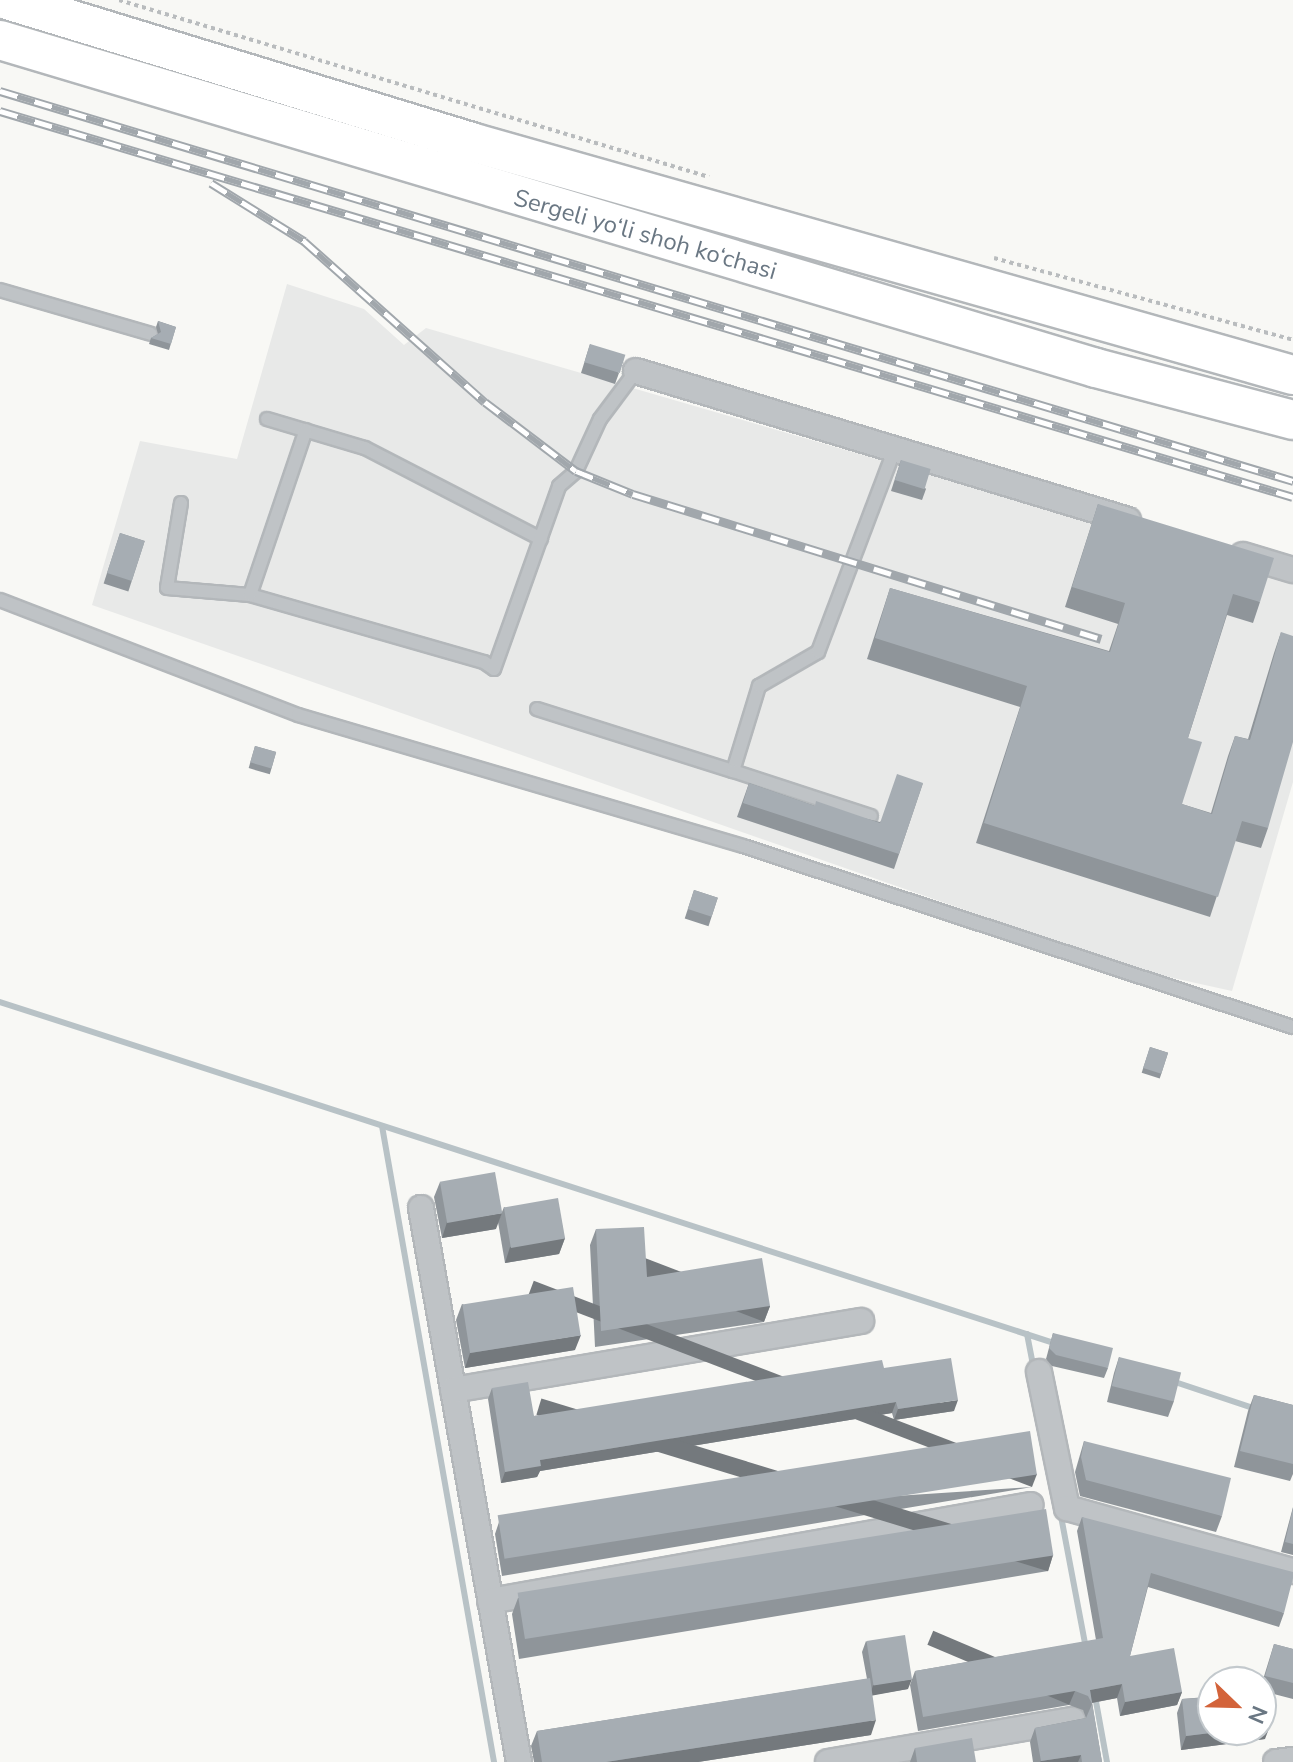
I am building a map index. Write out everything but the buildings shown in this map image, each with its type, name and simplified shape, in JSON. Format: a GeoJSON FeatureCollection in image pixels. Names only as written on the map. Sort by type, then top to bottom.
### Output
{"type":"FeatureCollection","features":[{"type":"Feature","properties":{"kind":"main road","name":"Sergeli yo‘li shoh ko‘chasi"},"geometry":{"type":"LineString","coordinates":[[7,0],[517,155],[1293,375]]}},
{"type":"Feature","properties":{"kind":"main road","name":"Sergeli yo‘li shoh ko‘chasi"},"geometry":{"type":"LineString","coordinates":[[0,40],[1050,355],[1293,420]]}},
{"type":"Feature","properties":{"kind":"street"},"geometry":{"type":"LineString","coordinates":[[636,371],[1157,529]]}},
{"type":"Feature","properties":{"kind":"street"},"geometry":{"type":"LineString","coordinates":[[1217,548],[1293,570]]}},
{"type":"Feature","properties":{"kind":"street"},"geometry":{"type":"LineString","coordinates":[[421,1208],[519,1762]]}},
{"type":"Feature","properties":{"kind":"street"},"geometry":{"type":"LineString","coordinates":[[453,1390],[861,1321]]}},
{"type":"Feature","properties":{"kind":"street"},"geometry":{"type":"LineString","coordinates":[[1039,1372],[1067,1508],[1293,1571]]}},
{"type":"Feature","properties":{"kind":"street"},"geometry":{"type":"LineString","coordinates":[[490,1601],[1031,1505]]}},
{"type":"Feature","properties":{"kind":"street"},"geometry":{"type":"LineString","coordinates":[[828,1762],[1072,1720]]}},
{"type":"Feature","properties":{"kind":"street"},"geometry":{"type":"LineString","coordinates":[[1276,1762],[1293,1760]]}},
{"type":"Feature","properties":{"kind":"lane"},"geometry":{"type":"LineString","coordinates":[[0,290],[151,334]]}},
{"type":"Feature","properties":{"kind":"lane"},"geometry":{"type":"LineString","coordinates":[[181,503],[167,588],[250,595],[484,662],[494,669],[559,486],[576,471],[600,419],[636,371]]}},
{"type":"Feature","properties":{"kind":"lane"},"geometry":{"type":"LineString","coordinates":[[267,419],[365,448],[541,539]]}},
{"type":"Feature","properties":{"kind":"lane"},"geometry":{"type":"LineString","coordinates":[[250,595],[306,430]]}},
{"type":"Feature","properties":{"kind":"lane"},"geometry":{"type":"LineString","coordinates":[[733,771],[759,686],[818,652],[894,451]]}},
{"type":"Feature","properties":{"kind":"lane"},"geometry":{"type":"LineString","coordinates":[[0,600],[298,715],[743,846],[1293,1027]]}},
{"type":"Feature","properties":{"kind":"lane"},"geometry":{"type":"LineString","coordinates":[[537,709],[871,816]]}},
{"type":"Feature","properties":{"kind":"path"},"geometry":{"type":"LineString","coordinates":[[119,0],[713,179]]}},
{"type":"Feature","properties":{"kind":"path"},"geometry":{"type":"LineString","coordinates":[[988,256],[1293,340]]}},
{"type":"Feature","properties":{"kind":"shaded area"},"geometry":{"type":"Polygon","coordinates":[[[287,284],[364,309],[404,345],[426,328],[1293,580],[1293,782],[1232,991],[1137,970],[92,605],[140,441],[237,459],[287,284]]]}},
{"type":"Feature","properties":{"kind":"waterway"},"geometry":{"type":"LineString","coordinates":[[0,1002],[1054,1343]]}},
{"type":"Feature","properties":{"kind":"waterway"},"geometry":{"type":"LineString","coordinates":[[382,1126],[494,1762]]}},
{"type":"Feature","properties":{"kind":"waterway"},"geometry":{"type":"LineString","coordinates":[[1027,1334],[1034,1370]]}},
{"type":"Feature","properties":{"kind":"waterway"},"geometry":{"type":"LineString","coordinates":[[1172,1381],[1256,1409]]}},
{"type":"Feature","properties":{"kind":"waterway"},"geometry":{"type":"LineString","coordinates":[[1060,1511],[1086,1649]]}},
{"type":"Feature","properties":{"kind":"waterway"},"geometry":{"type":"LineString","coordinates":[[1095,1696],[1107,1762]]}},
{"type":"Feature","properties":{"kind":"railway"},"geometry":{"type":"LineString","coordinates":[[0,91],[1293,481]]}},
{"type":"Feature","properties":{"kind":"railway"},"geometry":{"type":"LineString","coordinates":[[0,111],[1293,497]]}},
{"type":"Feature","properties":{"kind":"railway"},"geometry":{"type":"LineString","coordinates":[[211,183],[304,241],[485,402],[576,471],[633,494],[1101,639]]}}]}
